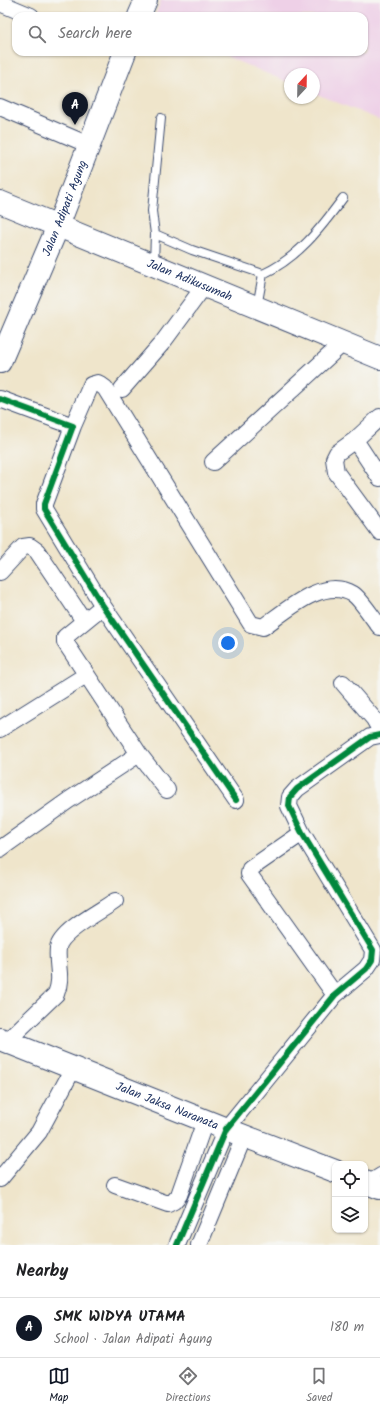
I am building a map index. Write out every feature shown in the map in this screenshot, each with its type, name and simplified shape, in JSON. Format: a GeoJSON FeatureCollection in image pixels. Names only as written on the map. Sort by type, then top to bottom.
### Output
{"type":"FeatureCollection","features":[{"type":"Feature","properties":{"kind":"main road"},"geometry":{"type":"LineString","coordinates":[[141,12],[146,0]]}},
{"type":"Feature","properties":{"kind":"main road","name":"Jalan Adipati Agung"},"geometry":{"type":"LineString","coordinates":[[0,362],[58,226],[121,56]]}},
{"type":"Feature","properties":{"kind":"main road","name":"Jalan Adikusumah"},"geometry":{"type":"LineString","coordinates":[[0,202],[380,358]]}},
{"type":"Feature","properties":{"kind":"main road","name":"Jalan Jaksa Naranata"},"geometry":{"type":"LineString","coordinates":[[4,1040],[235,1133],[332,1170]]}},
{"type":"Feature","properties":{"kind":"main road"},"geometry":{"type":"LineString","coordinates":[[368,1183],[380,1188]]}},
{"type":"Feature","properties":{"kind":"street"},"geometry":{"type":"LineString","coordinates":[[0,3],[21,12]]}},
{"type":"Feature","properties":{"kind":"street"},"geometry":{"type":"LineString","coordinates":[[0,107],[89,145]]}},
{"type":"Feature","properties":{"kind":"street"},"geometry":{"type":"LineString","coordinates":[[122,389],[163,342],[205,285]]}},
{"type":"Feature","properties":{"kind":"street"},"geometry":{"type":"LineString","coordinates":[[213,462],[343,343]]}},
{"type":"Feature","properties":{"kind":"street"},"geometry":{"type":"LineString","coordinates":[[236,800],[102,606],[44,509],[44,504],[73,426],[91,385],[98,383],[105,388],[251,624],[262,627],[316,592],[335,588],[354,594],[380,627]]}},
{"type":"Feature","properties":{"kind":"street"},"geometry":{"type":"LineString","coordinates":[[0,399],[73,426]]}},
{"type":"Feature","properties":{"kind":"street"},"geometry":{"type":"LineString","coordinates":[[380,417],[355,440],[337,452],[334,460],[336,472],[380,532]]}},
{"type":"Feature","properties":{"kind":"street"},"geometry":{"type":"LineString","coordinates":[[355,440],[380,478]]}},
{"type":"Feature","properties":{"kind":"street"},"geometry":{"type":"LineString","coordinates":[[0,572],[23,547],[30,546],[36,551],[84,621]]}},
{"type":"Feature","properties":{"kind":"street"},"geometry":{"type":"LineString","coordinates":[[102,606],[65,637],[65,642],[139,754],[167,790]]}},
{"type":"Feature","properties":{"kind":"street"},"geometry":{"type":"LineString","coordinates":[[0,729],[86,675]]}},
{"type":"Feature","properties":{"kind":"street"},"geometry":{"type":"LineString","coordinates":[[343,683],[374,719],[380,730]]}},
{"type":"Feature","properties":{"kind":"street"},"geometry":{"type":"LineString","coordinates":[[177,1245],[235,1133],[335,995],[366,969],[372,960],[373,950],[302,833],[289,806],[290,797],[294,793],[370,737],[380,735]]}},
{"type":"Feature","properties":{"kind":"street"},"geometry":{"type":"LineString","coordinates":[[0,849],[69,800],[139,754]]}},
{"type":"Feature","properties":{"kind":"street"},"geometry":{"type":"LineString","coordinates":[[302,833],[250,869],[249,874],[335,995]]}},
{"type":"Feature","properties":{"kind":"street"},"geometry":{"type":"LineString","coordinates":[[4,1040],[56,994],[60,984],[58,946],[66,934],[115,901]]}},
{"type":"Feature","properties":{"kind":"street"},"geometry":{"type":"LineString","coordinates":[[0,1179],[39,1132],[74,1067]]}},
{"type":"Feature","properties":{"kind":"street"},"geometry":{"type":"LineString","coordinates":[[115,1185],[168,1204],[174,1202],[178,1195],[205,1121]]}},
{"type":"Feature","properties":{"kind":"street"},"geometry":{"type":"LineString","coordinates":[[199,1245],[235,1133]]}},
{"type":"Feature","properties":{"kind":"lane"},"geometry":{"type":"LineString","coordinates":[[154,265],[155,234],[152,211],[161,118]]}},
{"type":"Feature","properties":{"kind":"lane"},"geometry":{"type":"LineString","coordinates":[[155,234],[192,250],[263,274],[276,268],[299,251],[324,223],[343,198]]}},
{"type":"Feature","properties":{"kind":"lane"},"geometry":{"type":"LineString","coordinates":[[257,307],[263,274]]}},
{"type":"Feature","properties":{"kind":"lane"},"geometry":{"type":"LineString","coordinates":[[368,1180],[380,1172]]}},
{"type":"Feature","properties":{"kind":"shaded area"},"geometry":{"type":"Polygon","coordinates":[[[161,0],[380,0],[380,120],[320,95],[320,68],[284,68],[284,81],[225,56],[368,56],[368,12],[156,12],[161,0]]]}},
{"type":"Feature","properties":{"kind":"cycle path"},"geometry":{"type":"LineString","coordinates":[[0,399],[73,426],[44,504],[44,509],[103,606],[236,800]]}},
{"type":"Feature","properties":{"kind":"cycle path"},"geometry":{"type":"LineString","coordinates":[[177,1245],[226,1129],[335,995],[366,969],[372,960],[373,950],[302,833],[289,806],[290,797],[297,789],[370,737],[380,735]]}},
{"type":"Feature","properties":{"kind":"place","name":"SMK WIDYA UTAMA"},"geometry":{"type":"Point","coordinates":[75,125]}}]}
